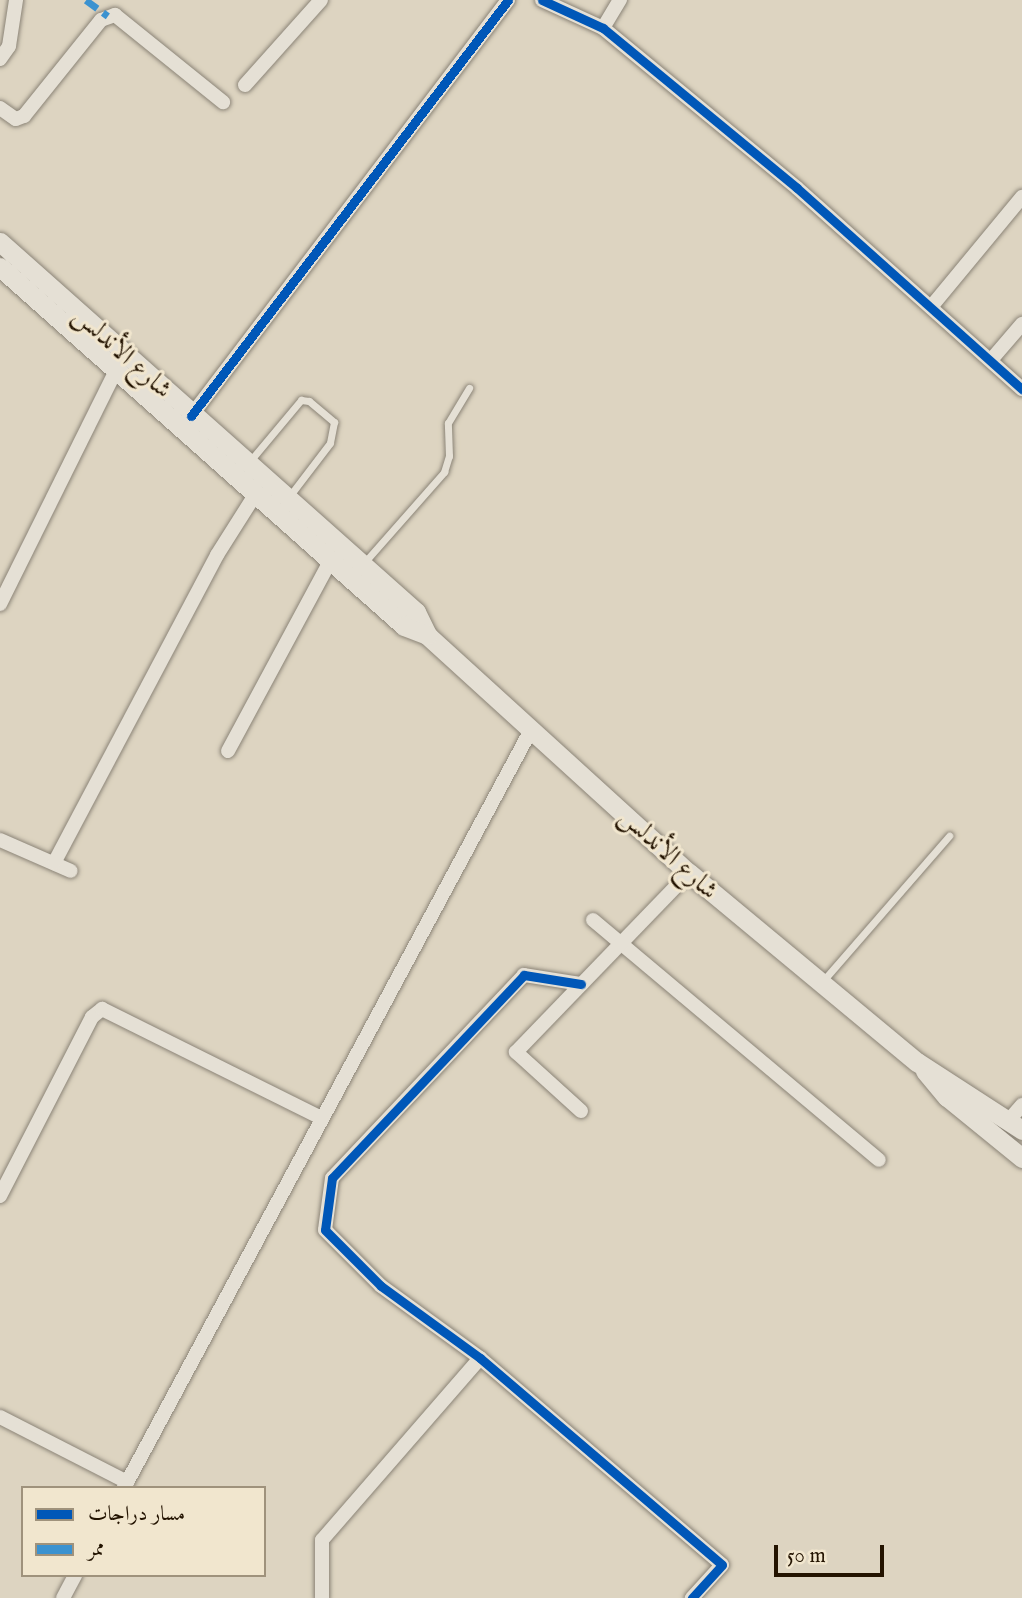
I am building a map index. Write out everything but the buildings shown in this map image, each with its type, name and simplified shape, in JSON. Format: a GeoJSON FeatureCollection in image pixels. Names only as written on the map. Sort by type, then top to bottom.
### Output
{"type":"FeatureCollection","features":[{"type":"Feature","properties":{"kind":"main road","name":"شارع الأندلس"},"geometry":{"type":"LineString","coordinates":[[0,242],[191,416],[416,612],[427,635]]}},
{"type":"Feature","properties":{"kind":"main road","name":"شارع الأندلس"},"geometry":{"type":"LineString","coordinates":[[0,267],[115,372],[404,626],[427,635],[689,873],[819,985],[917,1062],[1015,1125]]}},
{"type":"Feature","properties":{"kind":"main road","name":"شارع الأندلس"},"geometry":{"type":"LineString","coordinates":[[917,1062],[947,1097],[1022,1158]]}},
{"type":"Feature","properties":{"kind":"street"},"geometry":{"type":"LineString","coordinates":[[0,59],[9,46],[16,0]]}},
{"type":"Feature","properties":{"kind":"street"},"geometry":{"type":"LineString","coordinates":[[246,85],[321,0]]}},
{"type":"Feature","properties":{"kind":"street"},"geometry":{"type":"LineString","coordinates":[[191,416],[508,0]]}},
{"type":"Feature","properties":{"kind":"street"},"geometry":{"type":"LineString","coordinates":[[542,0],[603,28],[797,188],[1022,389]]}},
{"type":"Feature","properties":{"kind":"street"},"geometry":{"type":"LineString","coordinates":[[603,28],[620,0]]}},
{"type":"Feature","properties":{"kind":"street"},"geometry":{"type":"LineString","coordinates":[[0,107],[16,119],[24,116],[101,20],[115,15],[223,102]]}},
{"type":"Feature","properties":{"kind":"street"},"geometry":{"type":"LineString","coordinates":[[931,307],[1022,197]]}},
{"type":"Feature","properties":{"kind":"street"},"geometry":{"type":"LineString","coordinates":[[990,360],[1022,324]]}},
{"type":"Feature","properties":{"kind":"street"},"geometry":{"type":"LineString","coordinates":[[0,604],[115,372]]}},
{"type":"Feature","properties":{"kind":"street"},"geometry":{"type":"LineString","coordinates":[[54,863],[217,555],[255,495]]}},
{"type":"Feature","properties":{"kind":"street"},"geometry":{"type":"LineString","coordinates":[[228,751],[331,560]]}},
{"type":"Feature","properties":{"kind":"street"},"geometry":{"type":"LineString","coordinates":[[0,1417],[125,1485],[320,1117],[531,730]]}},
{"type":"Feature","properties":{"kind":"street"},"geometry":{"type":"LineString","coordinates":[[0,840],[71,871]]}},
{"type":"Feature","properties":{"kind":"street"},"geometry":{"type":"LineString","coordinates":[[581,1111],[516,1052],[689,873]]}},
{"type":"Feature","properties":{"kind":"street"},"geometry":{"type":"LineString","coordinates":[[593,920],[879,1160]]}},
{"type":"Feature","properties":{"kind":"street"},"geometry":{"type":"LineString","coordinates":[[581,984],[524,975],[332,1178],[325,1230],[381,1286],[481,1358],[722,1565],[692,1598]]}},
{"type":"Feature","properties":{"kind":"street"},"geometry":{"type":"LineString","coordinates":[[0,1196],[4,1177],[92,1017],[102,1009],[320,1117]]}},
{"type":"Feature","properties":{"kind":"street"},"geometry":{"type":"LineString","coordinates":[[1015,1125],[1022,1105]]}},
{"type":"Feature","properties":{"kind":"street"},"geometry":{"type":"LineString","coordinates":[[324,1597],[322,1540],[481,1358]]}},
{"type":"Feature","properties":{"kind":"street"},"geometry":{"type":"LineString","coordinates":[[63,1598],[74,1577]]}},
{"type":"Feature","properties":{"kind":"lane"},"geometry":{"type":"LineString","coordinates":[[362,565],[444,472],[449,456],[448,422],[469,388]]}},
{"type":"Feature","properties":{"kind":"lane"},"geometry":{"type":"LineString","coordinates":[[247,464],[301,400],[309,401],[334,422],[333,437],[288,499]]}},
{"type":"Feature","properties":{"kind":"lane"},"geometry":{"type":"LineString","coordinates":[[819,985],[949,836]]}},
{"type":"Feature","properties":{"kind":"marked path"},"geometry":{"type":"LineString","coordinates":[[86,0],[108,16]]}},
{"type":"Feature","properties":{"kind":"cycle path"},"geometry":{"type":"LineString","coordinates":[[191,416],[508,0]]}},
{"type":"Feature","properties":{"kind":"cycle path"},"geometry":{"type":"LineString","coordinates":[[542,0],[603,28],[797,188],[1022,389]]}},
{"type":"Feature","properties":{"kind":"cycle path"},"geometry":{"type":"LineString","coordinates":[[581,984],[524,975],[332,1178],[325,1230],[381,1286],[480,1358],[722,1565],[692,1598]]}}]}
